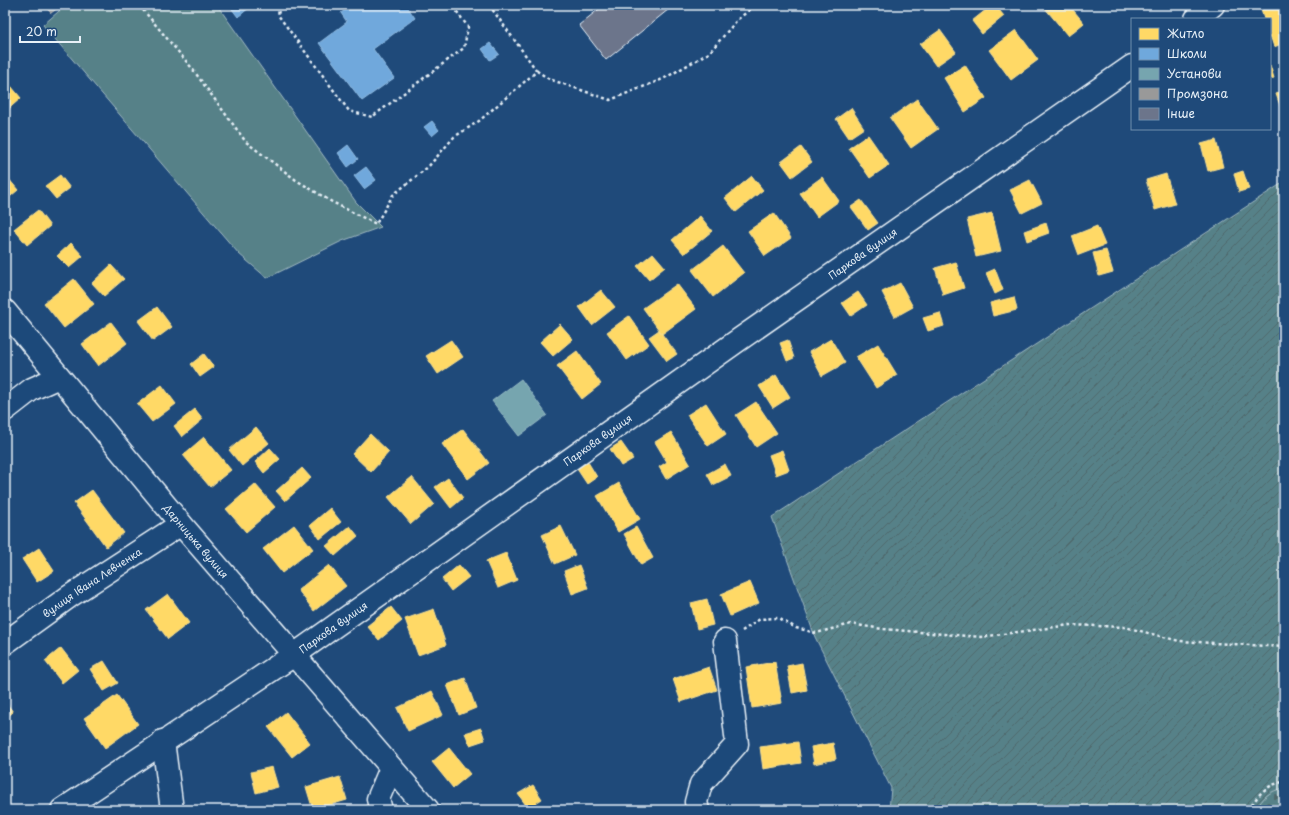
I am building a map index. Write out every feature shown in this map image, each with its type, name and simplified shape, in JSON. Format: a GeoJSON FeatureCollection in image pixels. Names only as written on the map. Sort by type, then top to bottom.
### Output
{"type":"FeatureCollection","features":[{"type":"Feature","properties":{"kind":"street"},"geometry":{"type":"LineString","coordinates":[[1197,18],[1213,5]]}},
{"type":"Feature","properties":{"kind":"street","name":"Паркова вулиця"},"geometry":{"type":"LineString","coordinates":[[62,810],[163,741],[294,655],[740,339],[1131,67]]}},
{"type":"Feature","properties":{"kind":"street","name":"Дарницька вулиця"},"geometry":{"type":"LineString","coordinates":[[5,311],[181,524],[428,810]]}},
{"type":"Feature","properties":{"kind":"street"},"geometry":{"type":"LineString","coordinates":[[5,410],[32,389],[59,377]]}},
{"type":"Feature","properties":{"kind":"street","name":"вулиця Івана Левченка"},"geometry":{"type":"LineString","coordinates":[[5,643],[70,596],[181,524]]}},
{"type":"Feature","properties":{"kind":"street"},"geometry":{"type":"LineString","coordinates":[[698,810],[696,802],[701,784],[737,744],[725,641]]}},
{"type":"Feature","properties":{"kind":"street"},"geometry":{"type":"LineString","coordinates":[[163,741],[172,810]]}},
{"type":"Feature","properties":{"kind":"street"},"geometry":{"type":"LineString","coordinates":[[381,810],[378,799],[391,768]]}},
{"type":"Feature","properties":{"kind":"path"},"geometry":{"type":"LineString","coordinates":[[140,5],[191,67],[246,142],[296,180],[332,202],[376,224],[393,195],[428,167],[454,137],[479,121],[537,71]]}},
{"type":"Feature","properties":{"kind":"path"},"geometry":{"type":"LineString","coordinates":[[280,5],[278,15],[349,111],[372,117],[464,48],[468,27],[452,5]]}},
{"type":"Feature","properties":{"kind":"path"},"geometry":{"type":"LineString","coordinates":[[489,5],[537,71],[556,82],[610,100],[663,79],[709,53],[738,19],[756,5]]}},
{"type":"Feature","properties":{"kind":"path"},"geometry":{"type":"LineString","coordinates":[[725,641],[760,619],[778,618],[796,628],[816,633],[851,624],[882,629],[981,637],[1070,625],[1125,627],[1179,641],[1284,647]]}},
{"type":"Feature","properties":{"kind":"path"},"geometry":{"type":"LineString","coordinates":[[1249,810],[1255,798],[1272,784],[1284,782]]}},
{"type":"Feature","properties":{"kind":"green space"},"geometry":{"type":"Polygon","coordinates":[[[66,5],[217,5],[356,202],[381,227],[342,241],[267,278],[239,254],[43,25],[66,5]]]}},
{"type":"Feature","properties":{"kind":"green space"},"geometry":{"type":"Polygon","coordinates":[[[1284,182],[1284,788],[1267,795],[1256,810],[889,810],[891,788],[815,637],[772,517],[1284,182]]]}},
{"type":"Feature","properties":{"kind":"green space"},"geometry":{"type":"Polygon","coordinates":[[[1284,788],[1284,810],[1256,810],[1267,795],[1284,788]]]}},
{"type":"Feature","properties":{"kind":"building: Житло"},"geometry":{"type":"Polygon","coordinates":[[[992,5],[995,5],[1004,16],[982,34],[972,21],[992,5]]]}},
{"type":"Feature","properties":{"kind":"building: Житло"},"geometry":{"type":"Polygon","coordinates":[[[1046,5],[1069,5],[1084,23],[1068,36],[1044,7],[1046,5]]]}},
{"type":"Feature","properties":{"kind":"building: Житло"},"geometry":{"type":"Polygon","coordinates":[[[1275,5],[1284,5],[1284,43],[1274,47],[1271,38],[1271,18],[1264,18],[1261,10],[1275,5]]]}},
{"type":"Feature","properties":{"kind":"building: Житло"},"geometry":{"type":"Polygon","coordinates":[[[940,30],[956,52],[936,66],[920,44],[940,30]]]}},
{"type":"Feature","properties":{"kind":"building: Житло"},"geometry":{"type":"Polygon","coordinates":[[[1016,30],[1038,60],[1011,80],[989,50],[1016,30]]]}},
{"type":"Feature","properties":{"kind":"building: Житло"},"geometry":{"type":"Polygon","coordinates":[[[965,65],[986,98],[965,112],[944,78],[965,65]]]}},
{"type":"Feature","properties":{"kind":"building: Житло"},"geometry":{"type":"Polygon","coordinates":[[[1271,68],[1274,78],[1271,79],[1271,68]]]}},
{"type":"Feature","properties":{"kind":"building: Житло"},"geometry":{"type":"Polygon","coordinates":[[[11,86],[21,98],[5,112],[5,91],[11,86]]]}},
{"type":"Feature","properties":{"kind":"building: Житло"},"geometry":{"type":"Polygon","coordinates":[[[1284,91],[1284,110],[1282,111],[1276,94],[1284,91]]]}},
{"type":"Feature","properties":{"kind":"building: Житло"},"geometry":{"type":"Polygon","coordinates":[[[917,99],[938,129],[911,148],[890,118],[917,99]]]}},
{"type":"Feature","properties":{"kind":"building: Житло"},"geometry":{"type":"Polygon","coordinates":[[[851,108],[864,128],[849,138],[836,119],[851,108]]]}},
{"type":"Feature","properties":{"kind":"building: Житло"},"geometry":{"type":"Polygon","coordinates":[[[868,135],[889,165],[870,178],[849,148],[868,135]]]}},
{"type":"Feature","properties":{"kind":"building: Житло"},"geometry":{"type":"Polygon","coordinates":[[[1216,140],[1223,167],[1208,171],[1201,144],[1216,140]]]}},
{"type":"Feature","properties":{"kind":"building: Житло"},"geometry":{"type":"Polygon","coordinates":[[[801,147],[812,162],[792,177],[781,162],[801,147]]]}},
{"type":"Feature","properties":{"kind":"building: Житло"},"geometry":{"type":"Polygon","coordinates":[[[1243,171],[1249,189],[1239,192],[1234,174],[1243,171]]]}},
{"type":"Feature","properties":{"kind":"building: Житло"},"geometry":{"type":"Polygon","coordinates":[[[1166,174],[1175,204],[1155,210],[1146,180],[1166,174]]]}},
{"type":"Feature","properties":{"kind":"building: Житло"},"geometry":{"type":"Polygon","coordinates":[[[60,175],[70,188],[56,199],[45,186],[60,175]]]}},
{"type":"Feature","properties":{"kind":"building: Житло"},"geometry":{"type":"Polygon","coordinates":[[[752,176],[763,190],[736,212],[725,198],[752,176]]]}},
{"type":"Feature","properties":{"kind":"building: Житло"},"geometry":{"type":"Polygon","coordinates":[[[822,177],[839,201],[817,217],[800,193],[822,177]]]}},
{"type":"Feature","properties":{"kind":"building: Житло"},"geometry":{"type":"Polygon","coordinates":[[[8,178],[18,190],[5,201],[5,180],[8,178]]]}},
{"type":"Feature","properties":{"kind":"building: Житло"},"geometry":{"type":"Polygon","coordinates":[[[1030,180],[1042,203],[1022,213],[1010,190],[1030,180]]]}},
{"type":"Feature","properties":{"kind":"building: Житло"},"geometry":{"type":"Polygon","coordinates":[[[861,200],[878,223],[868,230],[851,207],[861,200]]]}},
{"type":"Feature","properties":{"kind":"building: Житло"},"geometry":{"type":"Polygon","coordinates":[[[38,210],[50,226],[27,245],[14,229],[38,210]]]}},
{"type":"Feature","properties":{"kind":"building: Житло"},"geometry":{"type":"Polygon","coordinates":[[[774,213],[791,238],[765,256],[748,231],[774,213]]]}},
{"type":"Feature","properties":{"kind":"building: Житло"},"geometry":{"type":"Polygon","coordinates":[[[992,213],[1001,251],[976,257],[967,219],[992,213]]]}},
{"type":"Feature","properties":{"kind":"building: Житло"},"geometry":{"type":"Polygon","coordinates":[[[700,216],[712,231],[684,254],[672,240],[700,216]]]}},
{"type":"Feature","properties":{"kind":"building: Житло"},"geometry":{"type":"Polygon","coordinates":[[[1046,223],[1049,233],[1027,241],[1024,231],[1046,223]]]}},
{"type":"Feature","properties":{"kind":"building: Житло"},"geometry":{"type":"Polygon","coordinates":[[[1097,226],[1105,245],[1079,255],[1072,236],[1097,226]]]}},
{"type":"Feature","properties":{"kind":"building: Житло"},"geometry":{"type":"Polygon","coordinates":[[[71,243],[83,256],[69,268],[57,256],[71,243]]]}},
{"type":"Feature","properties":{"kind":"building: Житло"},"geometry":{"type":"Polygon","coordinates":[[[723,246],[744,273],[713,297],[692,270],[723,246]]]}},
{"type":"Feature","properties":{"kind":"building: Житло"},"geometry":{"type":"Polygon","coordinates":[[[1106,250],[1113,272],[1099,276],[1093,253],[1106,250]]]}},
{"type":"Feature","properties":{"kind":"building: Житло"},"geometry":{"type":"Polygon","coordinates":[[[653,253],[665,267],[649,280],[637,266],[653,253]]]}},
{"type":"Feature","properties":{"kind":"building: Житло"},"geometry":{"type":"Polygon","coordinates":[[[956,262],[964,288],[943,295],[935,268],[956,262]]]}},
{"type":"Feature","properties":{"kind":"building: Житло"},"geometry":{"type":"Polygon","coordinates":[[[111,265],[124,279],[104,296],[92,283],[111,265]]]}},
{"type":"Feature","properties":{"kind":"building: Житло"},"geometry":{"type":"Polygon","coordinates":[[[995,269],[1003,290],[995,294],[986,273],[995,269]]]}},
{"type":"Feature","properties":{"kind":"building: Житло"},"geometry":{"type":"Polygon","coordinates":[[[74,279],[94,304],[64,328],[44,303],[74,279]]]}},
{"type":"Feature","properties":{"kind":"building: Житло"},"geometry":{"type":"Polygon","coordinates":[[[900,283],[913,307],[895,317],[882,292],[900,283]]]}},
{"type":"Feature","properties":{"kind":"building: Житло"},"geometry":{"type":"Polygon","coordinates":[[[677,284],[696,309],[662,334],[643,308],[677,284]]]}},
{"type":"Feature","properties":{"kind":"building: Житло"},"geometry":{"type":"Polygon","coordinates":[[[601,290],[615,307],[592,325],[579,307],[601,290]]]}},
{"type":"Feature","properties":{"kind":"building: Житло"},"geometry":{"type":"Polygon","coordinates":[[[858,292],[867,305],[851,316],[842,303],[858,292]]]}},
{"type":"Feature","properties":{"kind":"building: Житло"},"geometry":{"type":"Polygon","coordinates":[[[1014,297],[1017,310],[993,316],[990,303],[1014,297]]]}},
{"type":"Feature","properties":{"kind":"building: Житло"},"geometry":{"type":"Polygon","coordinates":[[[157,307],[172,327],[153,341],[138,321],[157,307]]]}},
{"type":"Feature","properties":{"kind":"building: Житло"},"geometry":{"type":"Polygon","coordinates":[[[940,313],[944,326],[928,331],[923,318],[940,313]]]}},
{"type":"Feature","properties":{"kind":"building: Житло"},"geometry":{"type":"Polygon","coordinates":[[[629,316],[649,344],[627,360],[607,332],[629,316]]]}},
{"type":"Feature","properties":{"kind":"building: Житло"},"geometry":{"type":"Polygon","coordinates":[[[111,322],[127,343],[98,366],[82,344],[111,322]]]}},
{"type":"Feature","properties":{"kind":"building: Житло"},"geometry":{"type":"Polygon","coordinates":[[[560,324],[573,339],[553,356],[540,342],[560,324]]]}},
{"type":"Feature","properties":{"kind":"building: Житло"},"geometry":{"type":"Polygon","coordinates":[[[659,330],[677,354],[667,361],[649,337],[659,330]]]}},
{"type":"Feature","properties":{"kind":"building: Житло"},"geometry":{"type":"Polygon","coordinates":[[[831,339],[845,363],[822,376],[809,352],[831,339]]]}},
{"type":"Feature","properties":{"kind":"building: Житло"},"geometry":{"type":"Polygon","coordinates":[[[451,340],[463,357],[438,374],[426,356],[451,340]]]}},
{"type":"Feature","properties":{"kind":"building: Житло"},"geometry":{"type":"Polygon","coordinates":[[[788,340],[794,358],[787,361],[780,343],[788,340]]]}},
{"type":"Feature","properties":{"kind":"building: Житло"},"geometry":{"type":"Polygon","coordinates":[[[878,344],[897,375],[876,388],[856,357],[878,344]]]}},
{"type":"Feature","properties":{"kind":"building: Житло"},"geometry":{"type":"Polygon","coordinates":[[[577,351],[601,384],[582,399],[557,366],[577,351]]]}},
{"type":"Feature","properties":{"kind":"building: Житло"},"geometry":{"type":"Polygon","coordinates":[[[204,354],[214,367],[200,377],[191,364],[204,354]]]}},
{"type":"Feature","properties":{"kind":"building: Житло"},"geometry":{"type":"Polygon","coordinates":[[[776,375],[790,397],[773,408],[759,386],[776,375]]]}},
{"type":"Feature","properties":{"kind":"building: Житло"},"geometry":{"type":"Polygon","coordinates":[[[162,385],[176,404],[152,422],[137,404],[162,385]]]}},
{"type":"Feature","properties":{"kind":"building: Житло"},"geometry":{"type":"Polygon","coordinates":[[[756,402],[777,433],[756,447],[736,415],[756,402]]]}},
{"type":"Feature","properties":{"kind":"building: Житло"},"geometry":{"type":"Polygon","coordinates":[[[706,403],[726,434],[708,446],[687,415],[706,403]]]}},
{"type":"Feature","properties":{"kind":"building: Житло"},"geometry":{"type":"Polygon","coordinates":[[[195,409],[203,419],[182,437],[174,426],[195,409]]]}},
{"type":"Feature","properties":{"kind":"building: Житло"},"geometry":{"type":"Polygon","coordinates":[[[256,427],[269,443],[242,466],[229,450],[256,427]]]}},
{"type":"Feature","properties":{"kind":"building: Житло"},"geometry":{"type":"Polygon","coordinates":[[[463,429],[489,463],[468,479],[442,444],[463,429]]]}},
{"type":"Feature","properties":{"kind":"building: Житло"},"geometry":{"type":"Polygon","coordinates":[[[671,432],[690,464],[666,479],[659,467],[667,462],[655,442],[671,432]]]}},
{"type":"Feature","properties":{"kind":"building: Житло"},"geometry":{"type":"Polygon","coordinates":[[[370,434],[389,452],[371,472],[352,454],[370,434]]]}},
{"type":"Feature","properties":{"kind":"building: Житло"},"geometry":{"type":"Polygon","coordinates":[[[204,437],[231,470],[210,487],[183,455],[204,437]]]}},
{"type":"Feature","properties":{"kind":"building: Житло"},"geometry":{"type":"Polygon","coordinates":[[[621,442],[633,459],[621,466],[610,449],[621,442]]]}},
{"type":"Feature","properties":{"kind":"building: Житло"},"geometry":{"type":"Polygon","coordinates":[[[270,448],[280,459],[264,473],[255,462],[270,448]]]}},
{"type":"Feature","properties":{"kind":"building: Житло"},"geometry":{"type":"Polygon","coordinates":[[[782,450],[789,470],[776,475],[769,455],[782,450]]]}},
{"type":"Feature","properties":{"kind":"building: Житло"},"geometry":{"type":"Polygon","coordinates":[[[588,462],[597,477],[587,484],[577,469],[588,462]]]}},
{"type":"Feature","properties":{"kind":"building: Житло"},"geometry":{"type":"Polygon","coordinates":[[[725,464],[731,476],[713,485],[707,474],[725,464]]]}},
{"type":"Feature","properties":{"kind":"building: Житло"},"geometry":{"type":"Polygon","coordinates":[[[302,468],[311,478],[285,501],[276,491],[302,468]]]}},
{"type":"Feature","properties":{"kind":"building: Житло"},"geometry":{"type":"Polygon","coordinates":[[[412,477],[434,504],[411,524],[388,497],[412,477]]]}},
{"type":"Feature","properties":{"kind":"building: Житло"},"geometry":{"type":"Polygon","coordinates":[[[448,478],[463,498],[451,508],[435,487],[448,478]]]}},
{"type":"Feature","properties":{"kind":"building: Житло"},"geometry":{"type":"Polygon","coordinates":[[[619,483],[640,519],[618,532],[597,496],[619,483]]]}},
{"type":"Feature","properties":{"kind":"building: Житло"},"geometry":{"type":"Polygon","coordinates":[[[255,484],[275,507],[246,532],[226,509],[255,484]]]}},
{"type":"Feature","properties":{"kind":"building: Житло"},"geometry":{"type":"Polygon","coordinates":[[[92,490],[124,533],[106,547],[74,503],[92,490]]]}},
{"type":"Feature","properties":{"kind":"building: Житло"},"geometry":{"type":"Polygon","coordinates":[[[330,508],[341,522],[320,539],[310,525],[330,508]]]}},
{"type":"Feature","properties":{"kind":"building: Житло"},"geometry":{"type":"Polygon","coordinates":[[[294,525],[313,549],[282,573],[263,549],[294,525]]]}},
{"type":"Feature","properties":{"kind":"building: Житло"},"geometry":{"type":"Polygon","coordinates":[[[350,526],[358,536],[335,556],[326,546],[350,526]]]}},
{"type":"Feature","properties":{"kind":"building: Житло"},"geometry":{"type":"Polygon","coordinates":[[[561,526],[575,555],[555,564],[542,535],[561,526]]]}},
{"type":"Feature","properties":{"kind":"building: Житло"},"geometry":{"type":"Polygon","coordinates":[[[636,527],[653,558],[641,565],[624,534],[636,527]]]}},
{"type":"Feature","properties":{"kind":"building: Житло"},"geometry":{"type":"Polygon","coordinates":[[[39,548],[54,571],[37,582],[22,559],[39,548]]]}},
{"type":"Feature","properties":{"kind":"building: Житло"},"geometry":{"type":"Polygon","coordinates":[[[506,553],[517,580],[498,588],[486,561],[506,553]]]}},
{"type":"Feature","properties":{"kind":"building: Житло"},"geometry":{"type":"Polygon","coordinates":[[[329,565],[346,586],[314,611],[298,590],[329,565]]]}},
{"type":"Feature","properties":{"kind":"building: Житло"},"geometry":{"type":"Polygon","coordinates":[[[459,565],[469,577],[451,591],[442,579],[459,565]]]}},
{"type":"Feature","properties":{"kind":"building: Житло"},"geometry":{"type":"Polygon","coordinates":[[[579,565],[588,588],[572,594],[564,571],[579,565]]]}},
{"type":"Feature","properties":{"kind":"building: Житло"},"geometry":{"type":"Polygon","coordinates":[[[750,582],[759,603],[730,616],[721,594],[750,582]]]}},
{"type":"Feature","properties":{"kind":"building: Житло"},"geometry":{"type":"Polygon","coordinates":[[[168,594],[189,623],[168,639],[146,610],[168,594]]]}},
{"type":"Feature","properties":{"kind":"building: Житло"},"geometry":{"type":"Polygon","coordinates":[[[707,599],[713,625],[697,629],[691,603],[707,599]]]}},
{"type":"Feature","properties":{"kind":"building: Житло"},"geometry":{"type":"Polygon","coordinates":[[[391,607],[402,621],[379,640],[367,626],[391,607]]]}},
{"type":"Feature","properties":{"kind":"building: Житло"},"geometry":{"type":"Polygon","coordinates":[[[434,609],[446,645],[418,655],[405,619],[434,609]]]}},
{"type":"Feature","properties":{"kind":"building: Житло"},"geometry":{"type":"Polygon","coordinates":[[[61,648],[78,670],[62,683],[45,661],[61,648]]]}},
{"type":"Feature","properties":{"kind":"building: Житло"},"geometry":{"type":"Polygon","coordinates":[[[104,661],[118,683],[104,691],[90,669],[104,661]]]}},
{"type":"Feature","properties":{"kind":"building: Житло"},"geometry":{"type":"Polygon","coordinates":[[[775,662],[782,703],[752,708],[746,667],[775,662]]]}},
{"type":"Feature","properties":{"kind":"building: Житло"},"geometry":{"type":"Polygon","coordinates":[[[802,663],[807,690],[792,693],[787,666],[802,663]]]}},
{"type":"Feature","properties":{"kind":"building: Житло"},"geometry":{"type":"Polygon","coordinates":[[[709,667],[717,690],[681,702],[673,679],[709,667]]]}},
{"type":"Feature","properties":{"kind":"building: Житло"},"geometry":{"type":"Polygon","coordinates":[[[465,678],[476,708],[459,715],[447,685],[465,678]]]}},
{"type":"Feature","properties":{"kind":"building: Житло"},"geometry":{"type":"Polygon","coordinates":[[[432,691],[443,715],[408,731],[397,708],[432,691]]]}},
{"type":"Feature","properties":{"kind":"building: Житло"},"geometry":{"type":"Polygon","coordinates":[[[117,695],[138,724],[105,748],[84,718],[117,695]]]}},
{"type":"Feature","properties":{"kind":"building: Житло"},"geometry":{"type":"Polygon","coordinates":[[[5,701],[13,712],[5,719],[5,701]]]}},
{"type":"Feature","properties":{"kind":"building: Житло"},"geometry":{"type":"Polygon","coordinates":[[[286,712],[310,743],[292,757],[268,727],[286,712]]]}},
{"type":"Feature","properties":{"kind":"building: Житло"},"geometry":{"type":"Polygon","coordinates":[[[481,728],[485,740],[470,745],[465,733],[481,728]]]}},
{"type":"Feature","properties":{"kind":"building: Житло"},"geometry":{"type":"Polygon","coordinates":[[[798,742],[801,763],[763,769],[760,747],[798,742]]]}},
{"type":"Feature","properties":{"kind":"building: Житло"},"geometry":{"type":"Polygon","coordinates":[[[833,743],[836,759],[814,764],[811,747],[833,743]]]}},
{"type":"Feature","properties":{"kind":"building: Житло"},"geometry":{"type":"Polygon","coordinates":[[[449,748],[470,774],[453,788],[432,762],[449,748]]]}},
{"type":"Feature","properties":{"kind":"building: Житло"},"geometry":{"type":"Polygon","coordinates":[[[272,767],[278,787],[256,793],[251,772],[272,767]]]}},
{"type":"Feature","properties":{"kind":"building: Житло"},"geometry":{"type":"Polygon","coordinates":[[[340,777],[347,800],[313,810],[306,787],[340,777]]]}},
{"type":"Feature","properties":{"kind":"building: Житло"},"geometry":{"type":"Polygon","coordinates":[[[533,785],[542,799],[528,808],[518,794],[533,785]]]}},
{"type":"Feature","properties":{"kind":"building: Школи"},"geometry":{"type":"Polygon","coordinates":[[[229,5],[248,5],[250,7],[238,17],[229,5]]]}},
{"type":"Feature","properties":{"kind":"building: Школи"},"geometry":{"type":"Polygon","coordinates":[[[348,5],[406,5],[415,18],[373,49],[394,78],[362,101],[319,43],[347,22],[341,13],[349,7],[348,5]]]}},
{"type":"Feature","properties":{"kind":"building: Школи"},"geometry":{"type":"Polygon","coordinates":[[[490,43],[499,54],[490,60],[482,49],[490,43]]]}},
{"type":"Feature","properties":{"kind":"building: Школи"},"geometry":{"type":"Polygon","coordinates":[[[432,121],[439,130],[432,136],[424,127],[432,121]]]}},
{"type":"Feature","properties":{"kind":"building: Школи"},"geometry":{"type":"Polygon","coordinates":[[[348,145],[358,159],[348,167],[338,153],[348,145]]]}},
{"type":"Feature","properties":{"kind":"building: Школи"},"geometry":{"type":"Polygon","coordinates":[[[366,167],[376,180],[364,189],[354,176],[366,167]]]}},
{"type":"Feature","properties":{"kind":"building: Установи"},"geometry":{"type":"Polygon","coordinates":[[[521,379],[547,415],[519,436],[492,401],[521,379]]]}},
{"type":"Feature","properties":{"kind":"building: Промзона"},"geometry":{"type":"Polygon","coordinates":[[[44,5],[62,5],[51,13],[44,5]]]}},
{"type":"Feature","properties":{"kind":"building: Інше"},"geometry":{"type":"Polygon","coordinates":[[[604,5],[674,5],[606,60],[579,25],[604,5]]]}}]}
